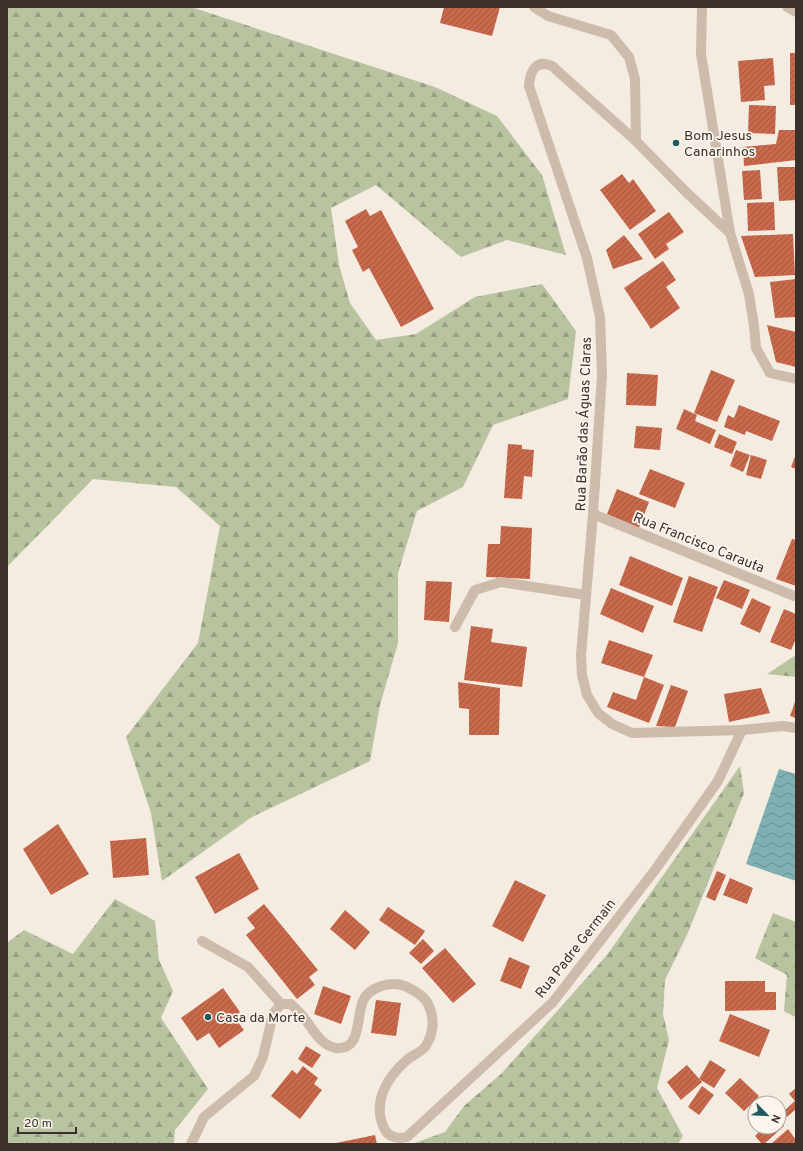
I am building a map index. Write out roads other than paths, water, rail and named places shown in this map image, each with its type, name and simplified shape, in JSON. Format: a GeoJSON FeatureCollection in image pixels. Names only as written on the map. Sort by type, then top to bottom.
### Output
{"type":"FeatureCollection","features":[{"type":"Feature","properties":{"kind":"street"},"geometry":{"type":"LineString","coordinates":[[534,7],[548,16],[611,35],[629,57],[636,79],[636,141]]}},
{"type":"Feature","properties":{"kind":"street"},"geometry":{"type":"LineString","coordinates":[[702,7],[701,54],[730,233],[749,294],[756,348],[770,373],[796,379]]}},
{"type":"Feature","properties":{"kind":"street"},"geometry":{"type":"LineString","coordinates":[[787,7],[796,12]]}},
{"type":"Feature","properties":{"kind":"street","name":"Rua Barão das Águas Claras"},"geometry":{"type":"LineString","coordinates":[[730,233],[687,193],[636,141],[552,66],[542,63],[536,66],[531,73],[529,86],[587,258],[600,317],[602,375],[593,514],[581,655],[582,675],[587,695],[598,713],[612,724],[632,733],[742,730],[783,726],[796,728]]}},
{"type":"Feature","properties":{"kind":"street","name":"Rua Francisco Carauta"},"geometry":{"type":"LineString","coordinates":[[593,514],[794,596]]}},
{"type":"Feature","properties":{"kind":"street"},"geometry":{"type":"LineString","coordinates":[[455,627],[475,590],[501,582],[586,595]]}},
{"type":"Feature","properties":{"kind":"street","name":"Rua Padre Germain"},"geometry":{"type":"LineString","coordinates":[[281,1004],[291,1004],[321,1039],[330,1046],[337,1048],[345,1047],[354,1039],[358,1028],[363,1000],[373,989],[386,984],[402,985],[420,994],[428,1002],[434,1016],[432,1030],[425,1047],[408,1059],[393,1074],[384,1088],[379,1104],[381,1122],[387,1133],[394,1137],[406,1137],[553,1002],[654,870],[718,782],[742,730]]}},
{"type":"Feature","properties":{"kind":"street"},"geometry":{"type":"LineString","coordinates":[[191,1144],[204,1117],[254,1076],[263,1057],[273,1014],[281,1004],[248,967],[202,941]]}},
{"type":"Feature","properties":{"kind":"water"},"geometry":{"type":"Polygon","coordinates":[[[779,769],[796,774],[796,881],[746,864],[779,769]]]}},
{"type":"Feature","properties":{"kind":"place","name":"Bom Jesus Canarinhos"},"geometry":{"type":"Point","coordinates":[676,143]}},
{"type":"Feature","properties":{"kind":"place","name":"Casa da Morte"},"geometry":{"type":"Point","coordinates":[208,1017]}}]}
